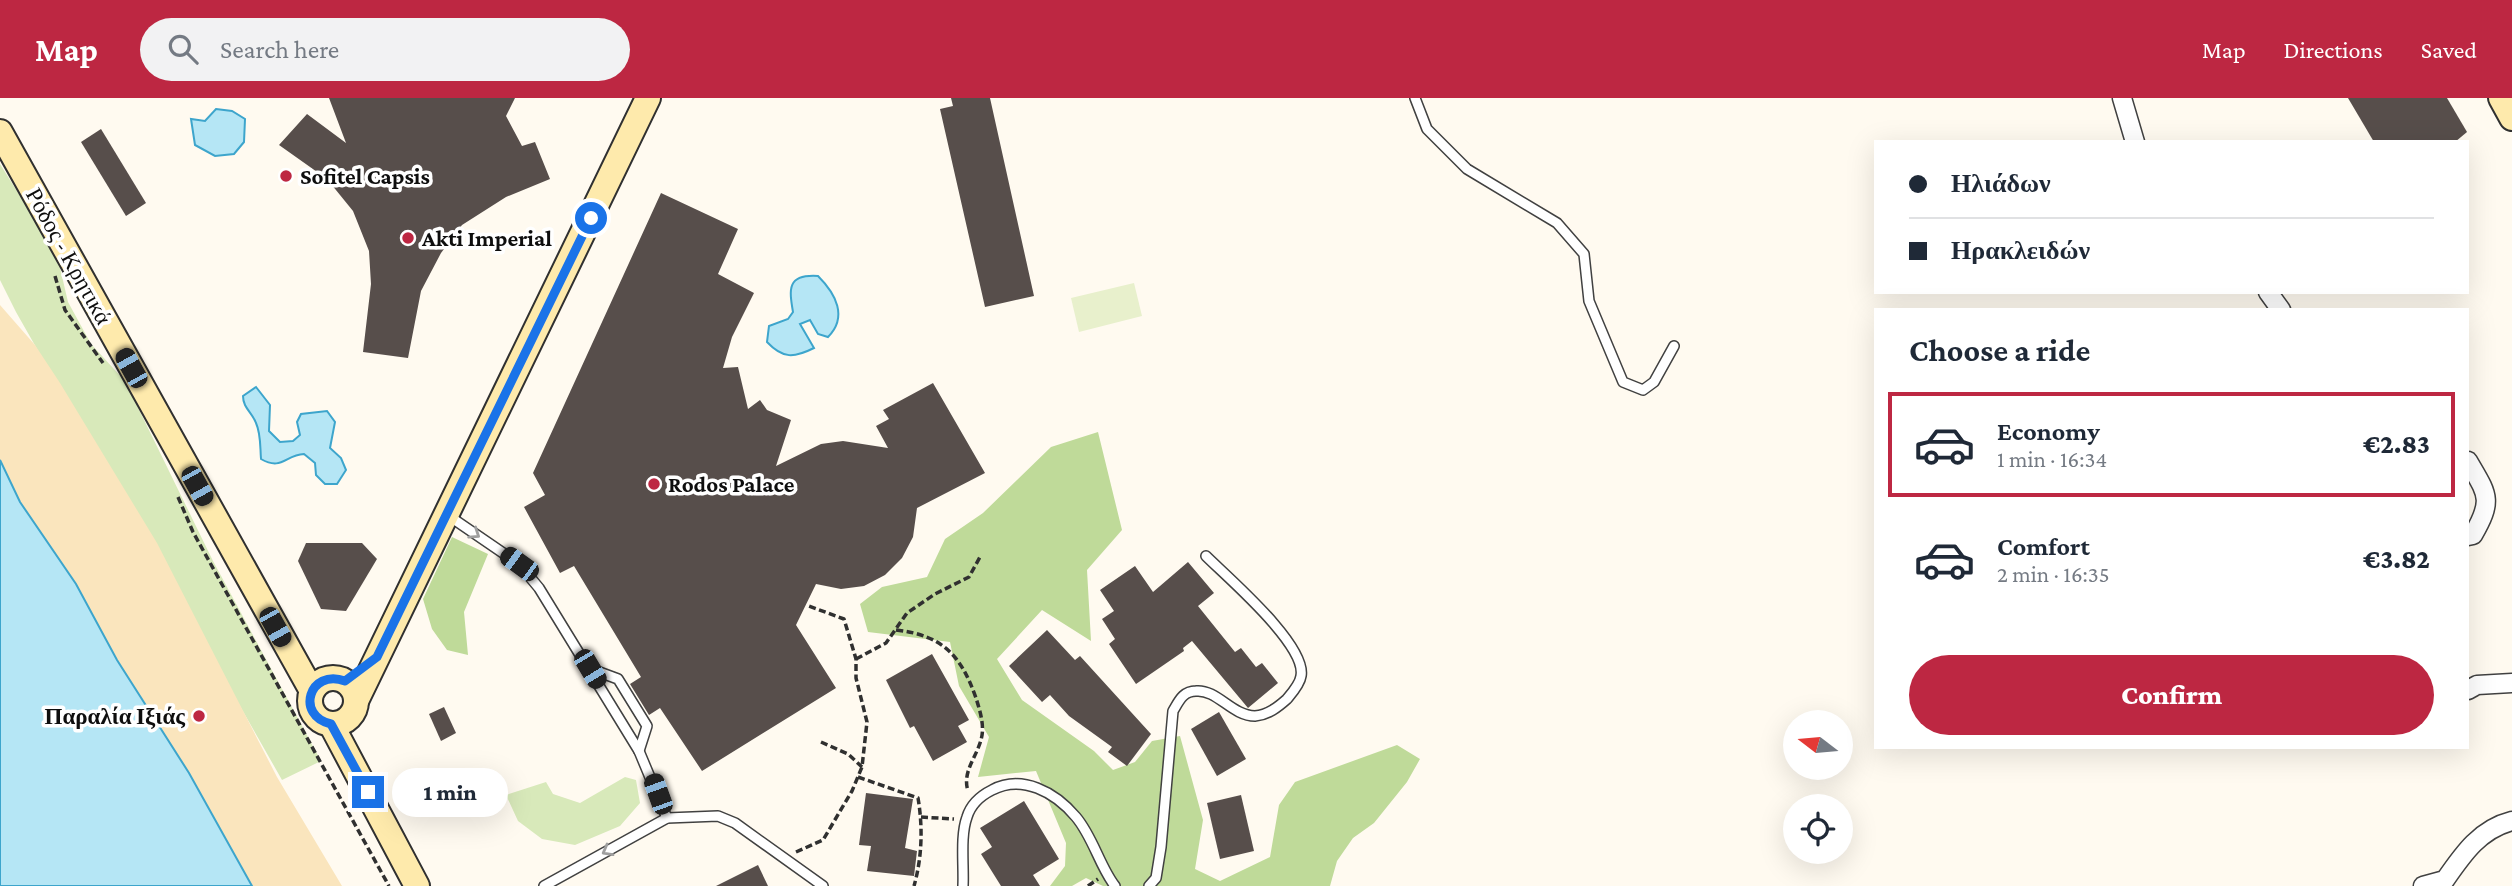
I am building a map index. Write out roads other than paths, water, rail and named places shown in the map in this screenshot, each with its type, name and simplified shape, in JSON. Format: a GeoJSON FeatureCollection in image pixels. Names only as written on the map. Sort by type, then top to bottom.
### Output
{"type":"FeatureCollection","features":[{"type":"Feature","properties":{"kind":"main road"},"geometry":{"type":"LineString","coordinates":[[332,702],[377,657],[648,98]]}},
{"type":"Feature","properties":{"kind":"main road"},"geometry":{"type":"LineString","coordinates":[[2501,98],[2512,118]]}},
{"type":"Feature","properties":{"kind":"main road","name":"Ρόδος - Κρητικά"},"geometry":{"type":"LineString","coordinates":[[0,132],[332,702],[417,886]]}},
{"type":"Feature","properties":{"kind":"street"},"geometry":{"type":"LineString","coordinates":[[2122,98],[2134,140]]}},
{"type":"Feature","properties":{"kind":"street"},"geometry":{"type":"LineString","coordinates":[[2469,463],[2487,495],[2483,517],[2473,535],[2469,536]]}},
{"type":"Feature","properties":{"kind":"street"},"geometry":{"type":"LineString","coordinates":[[2469,689],[2477,685],[2512,682]]}},
{"type":"Feature","properties":{"kind":"street"},"geometry":{"type":"LineString","coordinates":[[2423,886],[2445,880],[2466,849],[2494,825],[2512,821]]}},
{"type":"Feature","properties":{"kind":"lane"},"geometry":{"type":"LineString","coordinates":[[1415,98],[1427,129],[1467,169],[1557,223],[1584,254],[1588,301],[1623,382],[1643,390],[1654,382],[1674,346]]}},
{"type":"Feature","properties":{"kind":"lane"},"geometry":{"type":"LineString","coordinates":[[446,514],[519,564],[539,588],[639,751],[667,818]]}},
{"type":"Feature","properties":{"kind":"lane"},"geometry":{"type":"LineString","coordinates":[[1149,886],[1156,878],[1161,847],[1173,711],[1183,695],[1197,690],[1215,697],[1236,711],[1254,716],[1276,709],[1292,693],[1301,676],[1300,663],[1283,632],[1206,556]]}},
{"type":"Feature","properties":{"kind":"lane"},"geometry":{"type":"LineString","coordinates":[[590,669],[618,678],[647,726],[639,751]]}},
{"type":"Feature","properties":{"kind":"lane"},"geometry":{"type":"LineString","coordinates":[[963,886],[966,819],[972,804],[983,795],[1007,784],[1024,783],[1046,792],[1074,814],[1085,829],[1114,885]]}},
{"type":"Feature","properties":{"kind":"lane"},"geometry":{"type":"LineString","coordinates":[[544,886],[667,818],[718,816],[734,823],[785,856],[823,886]]}},
{"type":"Feature","properties":{"kind":"water"},"geometry":{"type":"Polygon","coordinates":[[[216,109],[232,111],[245,119],[244,142],[234,154],[215,156],[195,145],[191,119],[205,121],[216,109]]]}},
{"type":"Feature","properties":{"kind":"water"},"geometry":{"type":"Polygon","coordinates":[[[818,276],[830,290],[837,306],[834,329],[828,337],[818,334],[810,320],[800,324],[814,348],[795,355],[778,352],[767,342],[769,326],[788,319],[793,312],[791,290],[795,280],[818,276]]]}},
{"type":"Feature","properties":{"kind":"water"},"geometry":{"type":"Polygon","coordinates":[[[256,387],[270,405],[269,431],[280,442],[293,441],[300,435],[297,422],[301,414],[327,411],[335,422],[330,448],[341,458],[346,470],[337,484],[325,484],[316,475],[315,463],[304,454],[279,463],[261,459],[258,427],[244,404],[243,396],[256,387]]]}},
{"type":"Feature","properties":{"kind":"water"},"geometry":{"type":"Polygon","coordinates":[[[0,460],[20,502],[76,584],[117,660],[189,773],[252,886],[0,886],[0,460]]]}},
{"type":"Feature","properties":{"kind":"place","name":"Sofitel Capsis"},"geometry":{"type":"Point","coordinates":[286,176]}},
{"type":"Feature","properties":{"kind":"place","name":"Akti Imperial"},"geometry":{"type":"Point","coordinates":[408,238]}},
{"type":"Feature","properties":{"kind":"place","name":"Rodos Palace"},"geometry":{"type":"Point","coordinates":[654,484]}},
{"type":"Feature","properties":{"kind":"place","name":"Παραλία Ιξιάς"},"geometry":{"type":"Point","coordinates":[199,716]}}]}
